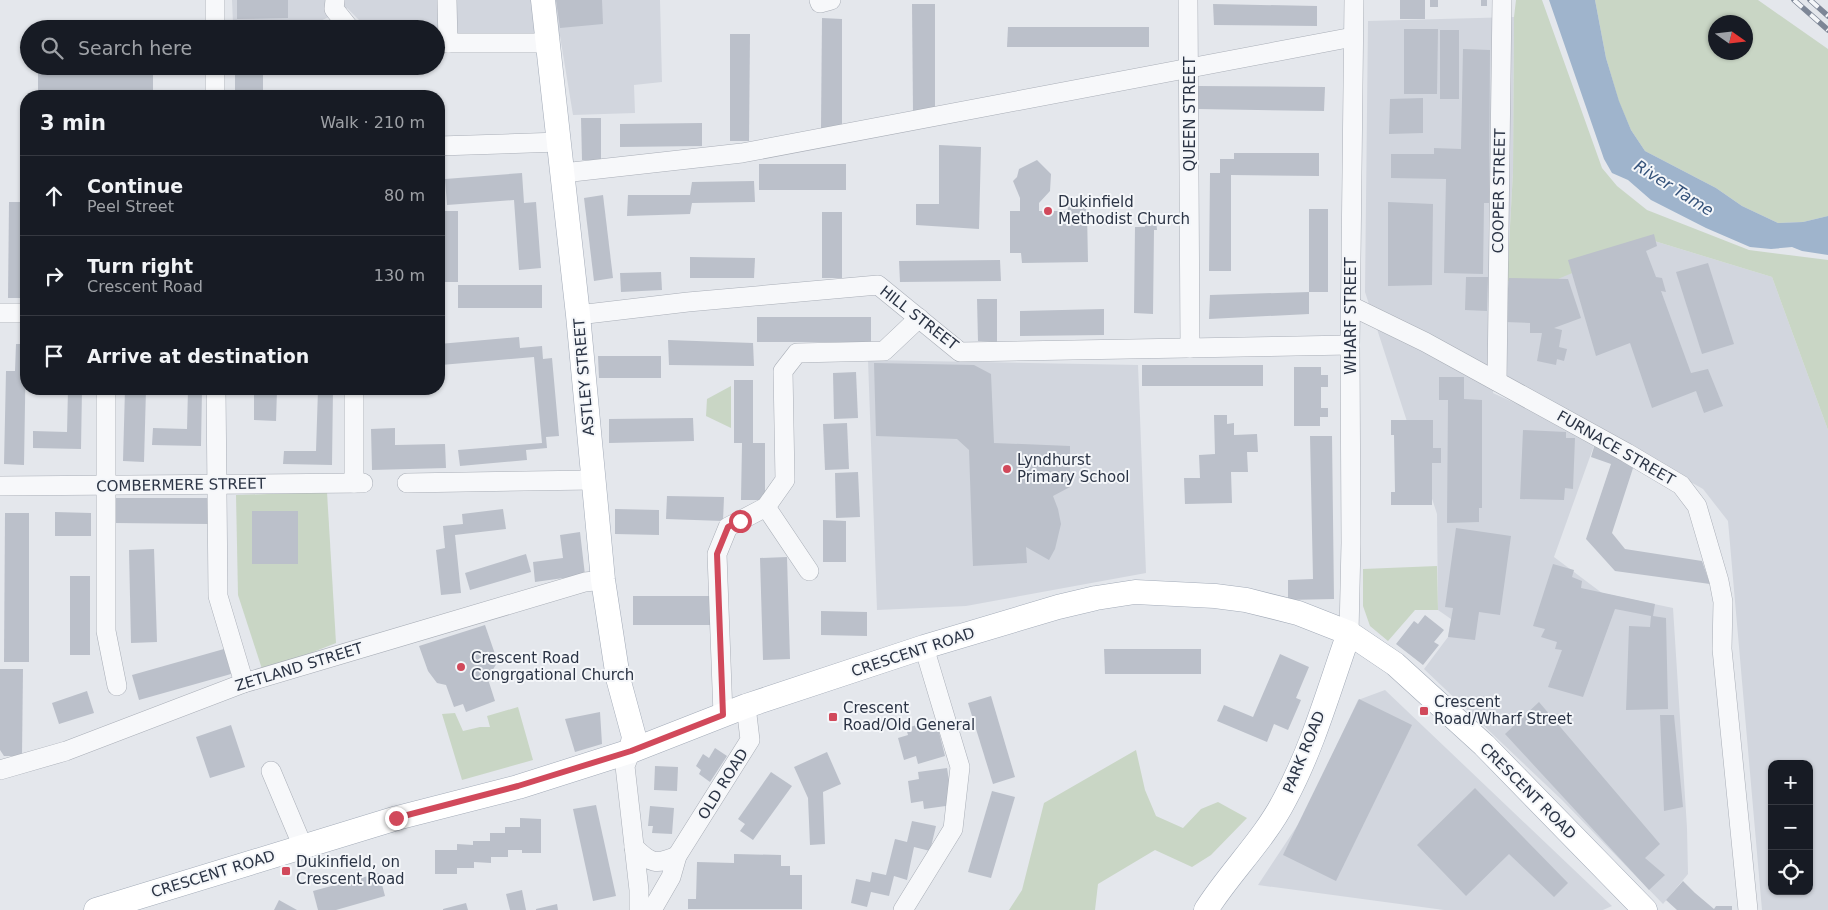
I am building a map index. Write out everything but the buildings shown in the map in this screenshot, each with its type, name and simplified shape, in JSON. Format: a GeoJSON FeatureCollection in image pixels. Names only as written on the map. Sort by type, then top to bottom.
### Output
{"type":"FeatureCollection","features":[{"type":"Feature","properties":{"kind":"main road","name":"ASTLEY STREET"},"geometry":{"type":"LineString","coordinates":[[543,0],[578,315],[603,580],[618,678],[634,737],[631,751]]}},
{"type":"Feature","properties":{"kind":"main road","name":"CRESCENT ROAD"},"geometry":{"type":"LineString","coordinates":[[96,910],[396,818],[518,786],[631,751],[746,706],[924,647],[1058,607],[1096,598],[1135,592],[1215,596],[1246,600],[1298,613],[1349,632],[1395,664],[1484,746],[1645,910]]}},
{"type":"Feature","properties":{"kind":"main road","name":"PARK ROAD"},"geometry":{"type":"LineString","coordinates":[[1206,910],[1218,891],[1257,843],[1285,800],[1307,754],[1349,632]]}},
{"type":"Feature","properties":{"kind":"street"},"geometry":{"type":"LineString","coordinates":[[215,0],[215,20]]}},
{"type":"Feature","properties":{"kind":"street"},"geometry":{"type":"LineString","coordinates":[[335,0],[334,9],[343,20]]}},
{"type":"Feature","properties":{"kind":"street"},"geometry":{"type":"LineString","coordinates":[[444,20],[446,0]]}},
{"type":"Feature","properties":{"kind":"street"},"geometry":{"type":"LineString","coordinates":[[819,0],[820,3],[831,0]]}},
{"type":"Feature","properties":{"kind":"street","name":"QUEEN STREET"},"geometry":{"type":"LineString","coordinates":[[1188,0],[1190,68],[1190,348]]}},
{"type":"Feature","properties":{"kind":"street","name":"WHARF STREET"},"geometry":{"type":"LineString","coordinates":[[1349,632],[1354,0]]}},
{"type":"Feature","properties":{"kind":"street","name":"COOPER STREET"},"geometry":{"type":"LineString","coordinates":[[1497,381],[1502,0]]}},
{"type":"Feature","properties":{"kind":"street"},"geometry":{"type":"LineString","coordinates":[[563,173],[742,153],[1353,37]]}},
{"type":"Feature","properties":{"kind":"street"},"geometry":{"type":"LineString","coordinates":[[445,43],[547,43]]}},
{"type":"Feature","properties":{"kind":"street"},"geometry":{"type":"LineString","coordinates":[[215,75],[215,90]]}},
{"type":"Feature","properties":{"kind":"street"},"geometry":{"type":"LineString","coordinates":[[445,146],[560,142]]}},
{"type":"Feature","properties":{"kind":"street","name":"HILL STREET"},"geometry":{"type":"LineString","coordinates":[[578,315],[688,302],[878,284],[960,352],[1350,345]]}},
{"type":"Feature","properties":{"kind":"street","name":"FURNACE STREET"},"geometry":{"type":"LineString","coordinates":[[1351,306],[1425,342],[1627,452],[1681,485],[1697,506],[1719,581],[1723,602],[1722,648],[1748,910]]}},
{"type":"Feature","properties":{"kind":"street"},"geometry":{"type":"LineString","coordinates":[[0,313],[20,313]]}},
{"type":"Feature","properties":{"kind":"street"},"geometry":{"type":"LineString","coordinates":[[723,715],[717,554],[728,527],[766,507],[785,480],[783,372],[797,353],[884,351],[919,318]]}},
{"type":"Feature","properties":{"kind":"street"},"geometry":{"type":"LineString","coordinates":[[216,395],[218,596],[244,683]]}},
{"type":"Feature","properties":{"kind":"street","name":"COMBERMERE STREET"},"geometry":{"type":"LineString","coordinates":[[0,486],[358,483],[354,395]]}},
{"type":"Feature","properties":{"kind":"street"},"geometry":{"type":"LineString","coordinates":[[106,398],[106,631],[117,686]]}},
{"type":"Feature","properties":{"kind":"street"},"geometry":{"type":"LineString","coordinates":[[407,483],[593,480]]}},
{"type":"Feature","properties":{"kind":"street"},"geometry":{"type":"LineString","coordinates":[[766,507],[810,571]]}},
{"type":"Feature","properties":{"kind":"street","name":"ZETLAND STREET"},"geometry":{"type":"LineString","coordinates":[[0,770],[66,751],[244,683],[585,582],[603,580]]}},
{"type":"Feature","properties":{"kind":"street"},"geometry":{"type":"LineString","coordinates":[[903,910],[953,828],[960,768],[924,647]]}},
{"type":"Feature","properties":{"kind":"street","name":"OLD ROAD"},"geometry":{"type":"LineString","coordinates":[[652,910],[671,877],[677,856],[750,740],[746,706]]}},
{"type":"Feature","properties":{"kind":"street"},"geometry":{"type":"LineString","coordinates":[[631,751],[625,766],[639,890],[639,910]]}},
{"type":"Feature","properties":{"kind":"street"},"geometry":{"type":"LineString","coordinates":[[271,771],[303,847]]}},
{"type":"Feature","properties":{"kind":"street"},"geometry":{"type":"LineString","coordinates":[[634,847],[649,860],[661,863],[677,856]]}},
{"type":"Feature","properties":{"kind":"shaded area"},"geometry":{"type":"Polygon","coordinates":[[[232,0],[660,0],[662,82],[634,85],[635,113],[573,115],[560,36],[445,34],[445,20],[359,20],[347,8],[322,20],[233,20],[232,0]]]}},
{"type":"Feature","properties":{"kind":"shaded area"},"geometry":{"type":"Polygon","coordinates":[[[1514,17],[1513,172],[1507,281],[1651,240],[1772,277],[1828,430],[1828,910],[1762,910],[1728,521],[1703,489],[1497,371],[1493,393],[1596,440],[1554,557],[1602,593],[1673,608],[1687,828],[1688,874],[1663,904],[1562,800],[1424,669],[1448,637],[1451,619],[1438,610],[1437,514],[1365,292],[1368,21],[1514,17]]]}},
{"type":"Feature","properties":{"kind":"shaded area","name":"Lyndhurst Primary School"},"geometry":{"type":"Polygon","coordinates":[[[868,360],[1138,365],[1146,573],[966,606],[877,610],[868,360]]]}},
{"type":"Feature","properties":{"kind":"shaded area"},"geometry":{"type":"Polygon","coordinates":[[[1385,690],[1612,906],[1603,910],[1444,910],[1258,885],[1303,817],[1358,700],[1385,690]]]}},
{"type":"Feature","properties":{"kind":"green space"},"geometry":{"type":"Polygon","coordinates":[[[1516,0],[1542,0],[1602,168],[1617,186],[1647,210],[1749,250],[1828,260],[1828,430],[1772,277],[1651,240],[1546,284],[1507,281],[1513,172],[1514,17],[1516,0]]]}},
{"type":"Feature","properties":{"kind":"green space"},"geometry":{"type":"Polygon","coordinates":[[[1595,0],[1758,0],[1828,49],[1828,216],[1803,222],[1778,223],[1742,206],[1716,188],[1645,151],[1631,130],[1619,102],[1606,58],[1595,0]]]}},
{"type":"Feature","properties":{"kind":"green space"},"geometry":{"type":"Polygon","coordinates":[[[731,386],[731,428],[706,416],[707,399],[731,386]]]}},
{"type":"Feature","properties":{"kind":"green space"},"geometry":{"type":"Polygon","coordinates":[[[327,492],[336,643],[263,672],[238,595],[236,495],[327,492]]]}},
{"type":"Feature","properties":{"kind":"green space"},"geometry":{"type":"Polygon","coordinates":[[[1437,566],[1438,610],[1415,610],[1388,641],[1370,626],[1363,606],[1363,569],[1437,566]]]}},
{"type":"Feature","properties":{"kind":"green space"},"geometry":{"type":"Polygon","coordinates":[[[518,707],[533,760],[462,780],[442,714],[455,713],[463,731],[490,727],[487,716],[518,707]]]}},
{"type":"Feature","properties":{"kind":"green space"},"geometry":{"type":"Polygon","coordinates":[[[1136,750],[1145,790],[1156,816],[1183,828],[1201,809],[1218,802],[1247,818],[1211,855],[1192,867],[1155,850],[1098,884],[1095,910],[1009,910],[1022,890],[1044,803],[1136,750]]]}},
{"type":"Feature","properties":{"kind":"water","name":"River Tame"},"geometry":{"type":"Polygon","coordinates":[[[1549,0],[1595,0],[1606,58],[1619,101],[1631,130],[1645,151],[1716,188],[1742,206],[1778,223],[1803,222],[1828,216],[1828,255],[1802,251],[1792,247],[1771,249],[1750,247],[1706,228],[1651,200],[1628,180],[1612,173],[1604,159],[1549,0]]]}},
{"type":"Feature","properties":{"kind":"railway"},"geometry":{"type":"LineString","coordinates":[[1794,0],[1828,30]]}},
{"type":"Feature","properties":{"kind":"railway"},"geometry":{"type":"LineString","coordinates":[[1810,0],[1828,16]]}},
{"type":"Feature","properties":{"kind":"place","name":"Dukinfield Methodist Church"},"geometry":{"type":"Point","coordinates":[1048,211]}},
{"type":"Feature","properties":{"kind":"place","name":"Lyndhurst Primary School"},"geometry":{"type":"Point","coordinates":[1007,469]}},
{"type":"Feature","properties":{"kind":"place","name":"Crescent Road Congrgational Church"},"geometry":{"type":"Point","coordinates":[461,667]}},
{"type":"Feature","properties":{"kind":"place","name":"Crescent Road/Wharf Street"},"geometry":{"type":"Point","coordinates":[1424,711]}},
{"type":"Feature","properties":{"kind":"place","name":"Crescent Road/Old General"},"geometry":{"type":"Point","coordinates":[833,717]}},
{"type":"Feature","properties":{"kind":"place","name":"Dukinfield, on Crescent Road"},"geometry":{"type":"Point","coordinates":[286,871]}},
{"type":"Feature","properties":{"kind":"route"},"geometry":{"type":"LineString","coordinates":[[396,818],[518,786],[631,751],[723,715],[717,554],[728,527],[740,521]]}}]}
